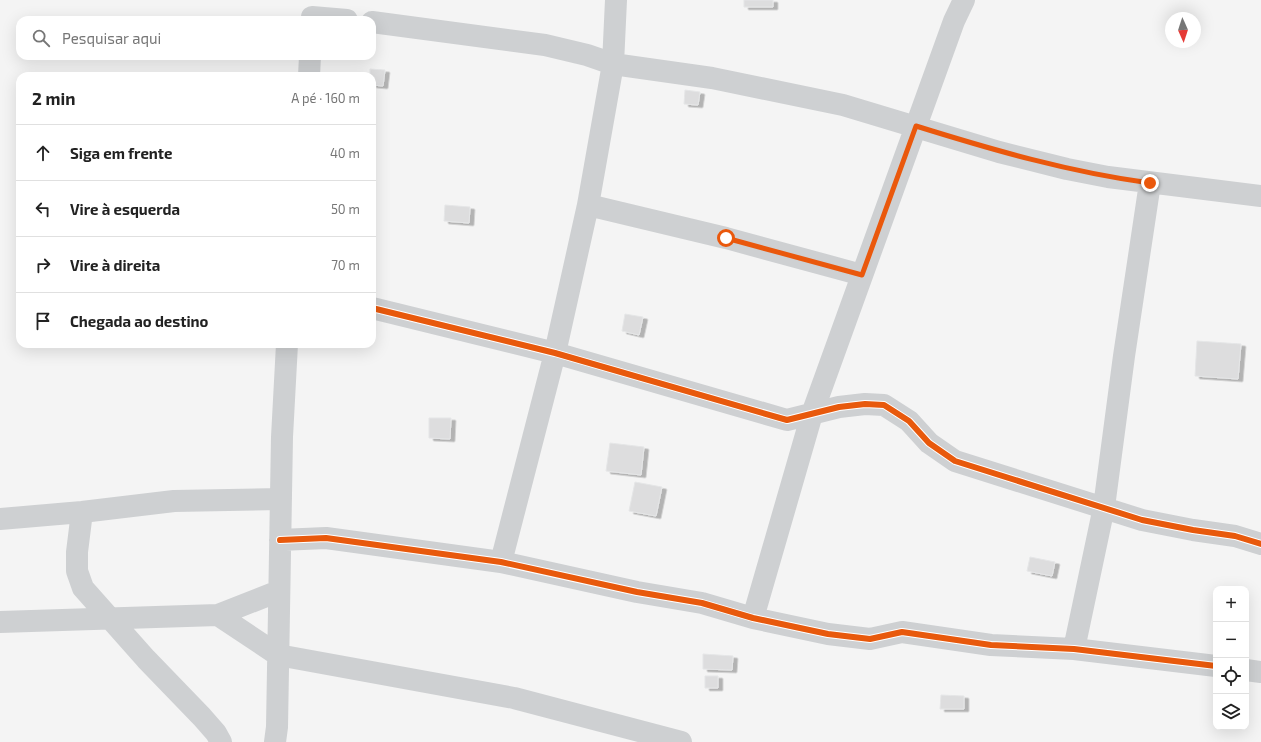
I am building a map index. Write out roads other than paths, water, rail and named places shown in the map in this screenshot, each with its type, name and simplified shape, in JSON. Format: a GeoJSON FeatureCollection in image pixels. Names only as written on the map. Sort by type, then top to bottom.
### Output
{"type":"FeatureCollection","features":[{"type":"Feature","properties":{"kind":"street"},"geometry":{"type":"LineString","coordinates":[[501,562],[555,353],[588,205],[613,64],[616,0]]}},
{"type":"Feature","properties":{"kind":"street"},"geometry":{"type":"LineString","coordinates":[[752,618],[812,414],[954,21],[964,0]]}},
{"type":"Feature","properties":{"kind":"street"},"geometry":{"type":"LineString","coordinates":[[313,12],[330,16]]}},
{"type":"Feature","properties":{"kind":"street"},"geometry":{"type":"LineString","coordinates":[[376,23],[545,45],[587,55],[613,64],[712,78],[843,105],[999,152],[1108,177],[1261,196]]}},
{"type":"Feature","properties":{"kind":"street"},"geometry":{"type":"LineString","coordinates":[[309,72],[310,60]]}},
{"type":"Feature","properties":{"kind":"street"},"geometry":{"type":"LineString","coordinates":[[1074,649],[1104,507],[1124,356],[1150,183]]}},
{"type":"Feature","properties":{"kind":"street"},"geometry":{"type":"LineString","coordinates":[[588,205],[726,238],[862,275]]}},
{"type":"Feature","properties":{"kind":"street"},"geometry":{"type":"LineString","coordinates":[[376,309],[555,353],[787,420],[839,407],[865,404],[884,405],[908,421],[929,443],[955,461],[1036,488],[1104,507],[1142,520],[1193,530],[1235,536],[1261,544]]}},
{"type":"Feature","properties":{"kind":"street"},"geometry":{"type":"LineString","coordinates":[[275,742],[277,727],[282,437],[287,348]]}},
{"type":"Feature","properties":{"kind":"street"},"geometry":{"type":"LineString","coordinates":[[0,519],[82,512],[174,501],[281,499]]}},
{"type":"Feature","properties":{"kind":"street"},"geometry":{"type":"LineString","coordinates":[[82,512],[77,552],[77,571],[83,588],[146,659],[202,717],[216,733],[221,742]]}},
{"type":"Feature","properties":{"kind":"street"},"geometry":{"type":"LineString","coordinates":[[280,540],[326,538],[501,562],[637,592],[702,602],[752,618],[828,634],[870,638],[902,632],[991,645],[1074,649],[1213,666]]}},
{"type":"Feature","properties":{"kind":"street"},"geometry":{"type":"LineString","coordinates":[[0,622],[218,615],[279,591]]}},
{"type":"Feature","properties":{"kind":"street"},"geometry":{"type":"LineString","coordinates":[[218,615],[278,656],[514,698],[681,742]]}},
{"type":"Feature","properties":{"kind":"street"},"geometry":{"type":"LineString","coordinates":[[1249,670],[1261,672]]}}]}
